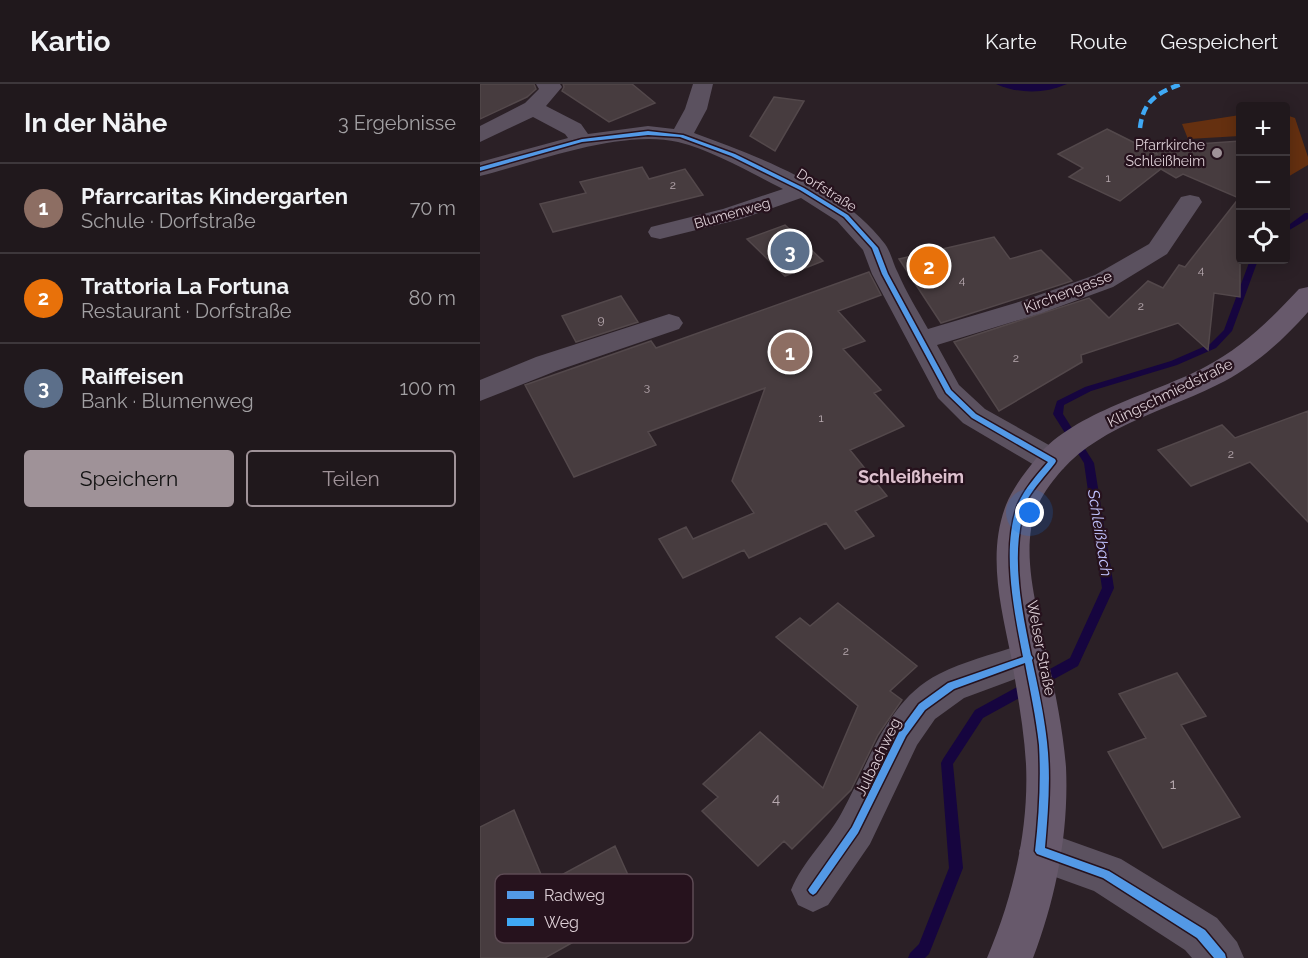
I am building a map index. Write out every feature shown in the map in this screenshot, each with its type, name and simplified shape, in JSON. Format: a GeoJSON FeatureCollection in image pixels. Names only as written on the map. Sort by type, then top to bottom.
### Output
{"type":"FeatureCollection","features":[{"type":"Feature","properties":{"kind":"main road","name":"Klingschmiedstraße"},"geometry":{"type":"LineString","coordinates":[[1052,460],[1090,433],[1122,416],[1216,374],[1243,358],[1308,295]]}},
{"type":"Feature","properties":{"kind":"main road","name":"Welser Straße"},"geometry":{"type":"LineString","coordinates":[[1010,958],[1030,903],[1040,851],[1046,781],[1042,730],[1015,585],[1013,556],[1015,529],[1022,503],[1052,460]]}},
{"type":"Feature","properties":{"kind":"street"},"geometry":{"type":"LineString","coordinates":[[480,135],[533,108],[552,87],[546,84]]}},
{"type":"Feature","properties":{"kind":"street"},"geometry":{"type":"LineString","coordinates":[[681,136],[696,109],[703,84]]}},
{"type":"Feature","properties":{"kind":"street"},"geometry":{"type":"LineString","coordinates":[[533,108],[573,129],[582,141]]}},
{"type":"Feature","properties":{"kind":"street","name":"Dorfstraße"},"geometry":{"type":"LineString","coordinates":[[480,170],[582,141],[648,133],[681,136],[733,155],[802,189],[846,216],[875,248],[885,274],[948,391],[974,416],[1052,460]]}},
{"type":"Feature","properties":{"kind":"street","name":"Blumenweg"},"geometry":{"type":"LineString","coordinates":[[660,232],[727,217],[802,189]]}},
{"type":"Feature","properties":{"kind":"street","name":"Kirchengasse"},"geometry":{"type":"LineString","coordinates":[[920,341],[1032,307],[1104,281],[1158,249],[1190,202]]}},
{"type":"Feature","properties":{"kind":"street"},"geometry":{"type":"LineString","coordinates":[[480,392],[546,364],[669,323]]}},
{"type":"Feature","properties":{"kind":"street","name":"Julbachweg"},"geometry":{"type":"LineString","coordinates":[[813,890],[855,830],[903,733],[922,707],[951,686],[1031,666]]}},
{"type":"Feature","properties":{"kind":"street"},"geometry":{"type":"LineString","coordinates":[[1040,851],[1106,874],[1202,934],[1221,958]]}},
{"type":"Feature","properties":{"kind":"shaded area"},"geometry":{"type":"Polygon","coordinates":[[[996,84],[1067,84],[1049,90],[1032,92],[1014,90],[996,84]]]}},
{"type":"Feature","properties":{"kind":"shaded area"},"geometry":{"type":"Polygon","coordinates":[[[1236,116],[1236,136],[1188,139],[1182,124],[1236,116]]]}},
{"type":"Feature","properties":{"kind":"shaded area"},"geometry":{"type":"Polygon","coordinates":[[[1290,116],[1295,118],[1308,157],[1308,165],[1290,176],[1290,116]]]}},
{"type":"Feature","properties":{"kind":"building"},"geometry":{"type":"Polygon","coordinates":[[[480,84],[534,84],[536,89],[527,97],[480,119],[480,84]]]}},
{"type":"Feature","properties":{"kind":"building"},"geometry":{"type":"Polygon","coordinates":[[[563,84],[632,84],[655,103],[609,122],[562,91],[563,84]]]}},
{"type":"Feature","properties":{"kind":"building"},"geometry":{"type":"Polygon","coordinates":[[[774,97],[804,101],[775,151],[750,136],[774,97]]]}},
{"type":"Feature","properties":{"kind":"building"},"geometry":{"type":"Polygon","coordinates":[[[1107,129],[1157,154],[1155,147],[1236,141],[1236,197],[1183,174],[1176,178],[1161,169],[1120,201],[1069,177],[1083,168],[1058,154],[1107,129]]]}},
{"type":"Feature","properties":{"kind":"building"},"geometry":{"type":"Polygon","coordinates":[[[642,167],[649,179],[685,169],[703,195],[553,232],[540,204],[586,193],[580,182],[642,167]]]}},
{"type":"Feature","properties":{"kind":"building"},"geometry":{"type":"Polygon","coordinates":[[[1236,202],[1236,264],[1240,264],[1240,297],[1214,293],[1208,350],[1178,323],[1081,355],[1082,362],[999,411],[954,342],[1089,298],[1109,318],[1148,281],[1163,288],[1179,265],[1185,267],[1236,202]]]}},
{"type":"Feature","properties":{"kind":"building"},"geometry":{"type":"Polygon","coordinates":[[[785,225],[823,261],[785,276],[747,239],[785,225]]]}},
{"type":"Feature","properties":{"kind":"building"},"geometry":{"type":"Polygon","coordinates":[[[994,237],[1010,259],[1041,250],[1072,281],[941,323],[899,259],[994,237]]]}},
{"type":"Feature","properties":{"kind":"building"},"geometry":{"type":"Polygon","coordinates":[[[869,272],[881,295],[838,311],[865,341],[843,349],[881,390],[874,393],[904,426],[850,450],[887,496],[855,511],[874,536],[845,549],[826,523],[749,558],[744,550],[683,578],[659,539],[686,527],[693,539],[754,513],[732,481],[765,388],[648,432],[656,445],[574,477],[525,385],[651,341],[656,348],[869,272]]]}},
{"type":"Feature","properties":{"kind":"building"},"geometry":{"type":"Polygon","coordinates":[[[621,296],[638,322],[576,342],[562,316],[621,296]]]}},
{"type":"Feature","properties":{"kind":"building"},"geometry":{"type":"Polygon","coordinates":[[[1308,411],[1308,522],[1250,462],[1191,486],[1158,450],[1222,425],[1235,438],[1308,411]]]}},
{"type":"Feature","properties":{"kind":"building"},"geometry":{"type":"Polygon","coordinates":[[[838,603],[917,666],[890,691],[902,700],[878,735],[851,790],[792,849],[784,841],[758,866],[702,811],[718,797],[703,784],[760,732],[823,788],[858,706],[776,637],[800,618],[810,626],[838,603]]]}},
{"type":"Feature","properties":{"kind":"building"},"geometry":{"type":"Polygon","coordinates":[[[1177,673],[1206,716],[1181,725],[1240,817],[1163,848],[1108,752],[1146,738],[1119,694],[1177,673]]]}},
{"type":"Feature","properties":{"kind":"building"},"geometry":{"type":"Polygon","coordinates":[[[514,810],[541,874],[495,874],[495,943],[572,943],[545,958],[480,958],[480,827],[514,810]]]}},
{"type":"Feature","properties":{"kind":"building"},"geometry":{"type":"Polygon","coordinates":[[[615,846],[628,874],[563,874],[615,846]]]}},
{"type":"Feature","properties":{"kind":"waterway","name":"Schleißbach"},"geometry":{"type":"LineString","coordinates":[[1290,227],[1308,215]]}},
{"type":"Feature","properties":{"kind":"waterway","name":"Schleißbach"},"geometry":{"type":"LineString","coordinates":[[915,958],[924,949],[956,868],[947,763],[979,714],[1074,662],[1108,588],[1089,463],[1058,414],[1060,403],[1088,389],[1174,363],[1213,346],[1228,331],[1253,264]]}},
{"type":"Feature","properties":{"kind":"marked path"},"geometry":{"type":"LineString","coordinates":[[1140,128],[1143,110],[1151,98],[1181,84]]}},
{"type":"Feature","properties":{"kind":"cycle path"},"geometry":{"type":"LineString","coordinates":[[480,169],[582,141],[648,133],[681,136],[733,155],[802,189],[846,216],[875,248],[885,274],[948,391],[974,416],[1052,461],[1031,488],[1021,506],[1015,531],[1014,559],[1019,616],[1043,743],[1044,790],[1040,851],[1106,874],[1201,934],[1221,958]]}},
{"type":"Feature","properties":{"kind":"cycle path"},"geometry":{"type":"LineString","coordinates":[[813,890],[855,830],[903,733],[922,707],[951,686],[1029,658]]}},
{"type":"Feature","properties":{"kind":"place","name":"Pfarrkirche Schleißheim"},"geometry":{"type":"Point","coordinates":[1217,153]}},
{"type":"Feature","properties":{"kind":"place","name":"Raiffeisen"},"geometry":{"type":"Point","coordinates":[790,251]}},
{"type":"Feature","properties":{"kind":"place","name":"Trattoria La Fortuna"},"geometry":{"type":"Point","coordinates":[929,266]}},
{"type":"Feature","properties":{"kind":"place","name":"Pfarrcaritas Kindergarten"},"geometry":{"type":"Point","coordinates":[790,352]}},
{"type":"Feature","properties":{"kind":"district","name":"Schleißheim"},"geometry":{"type":"Point","coordinates":[911,476]}}]}
